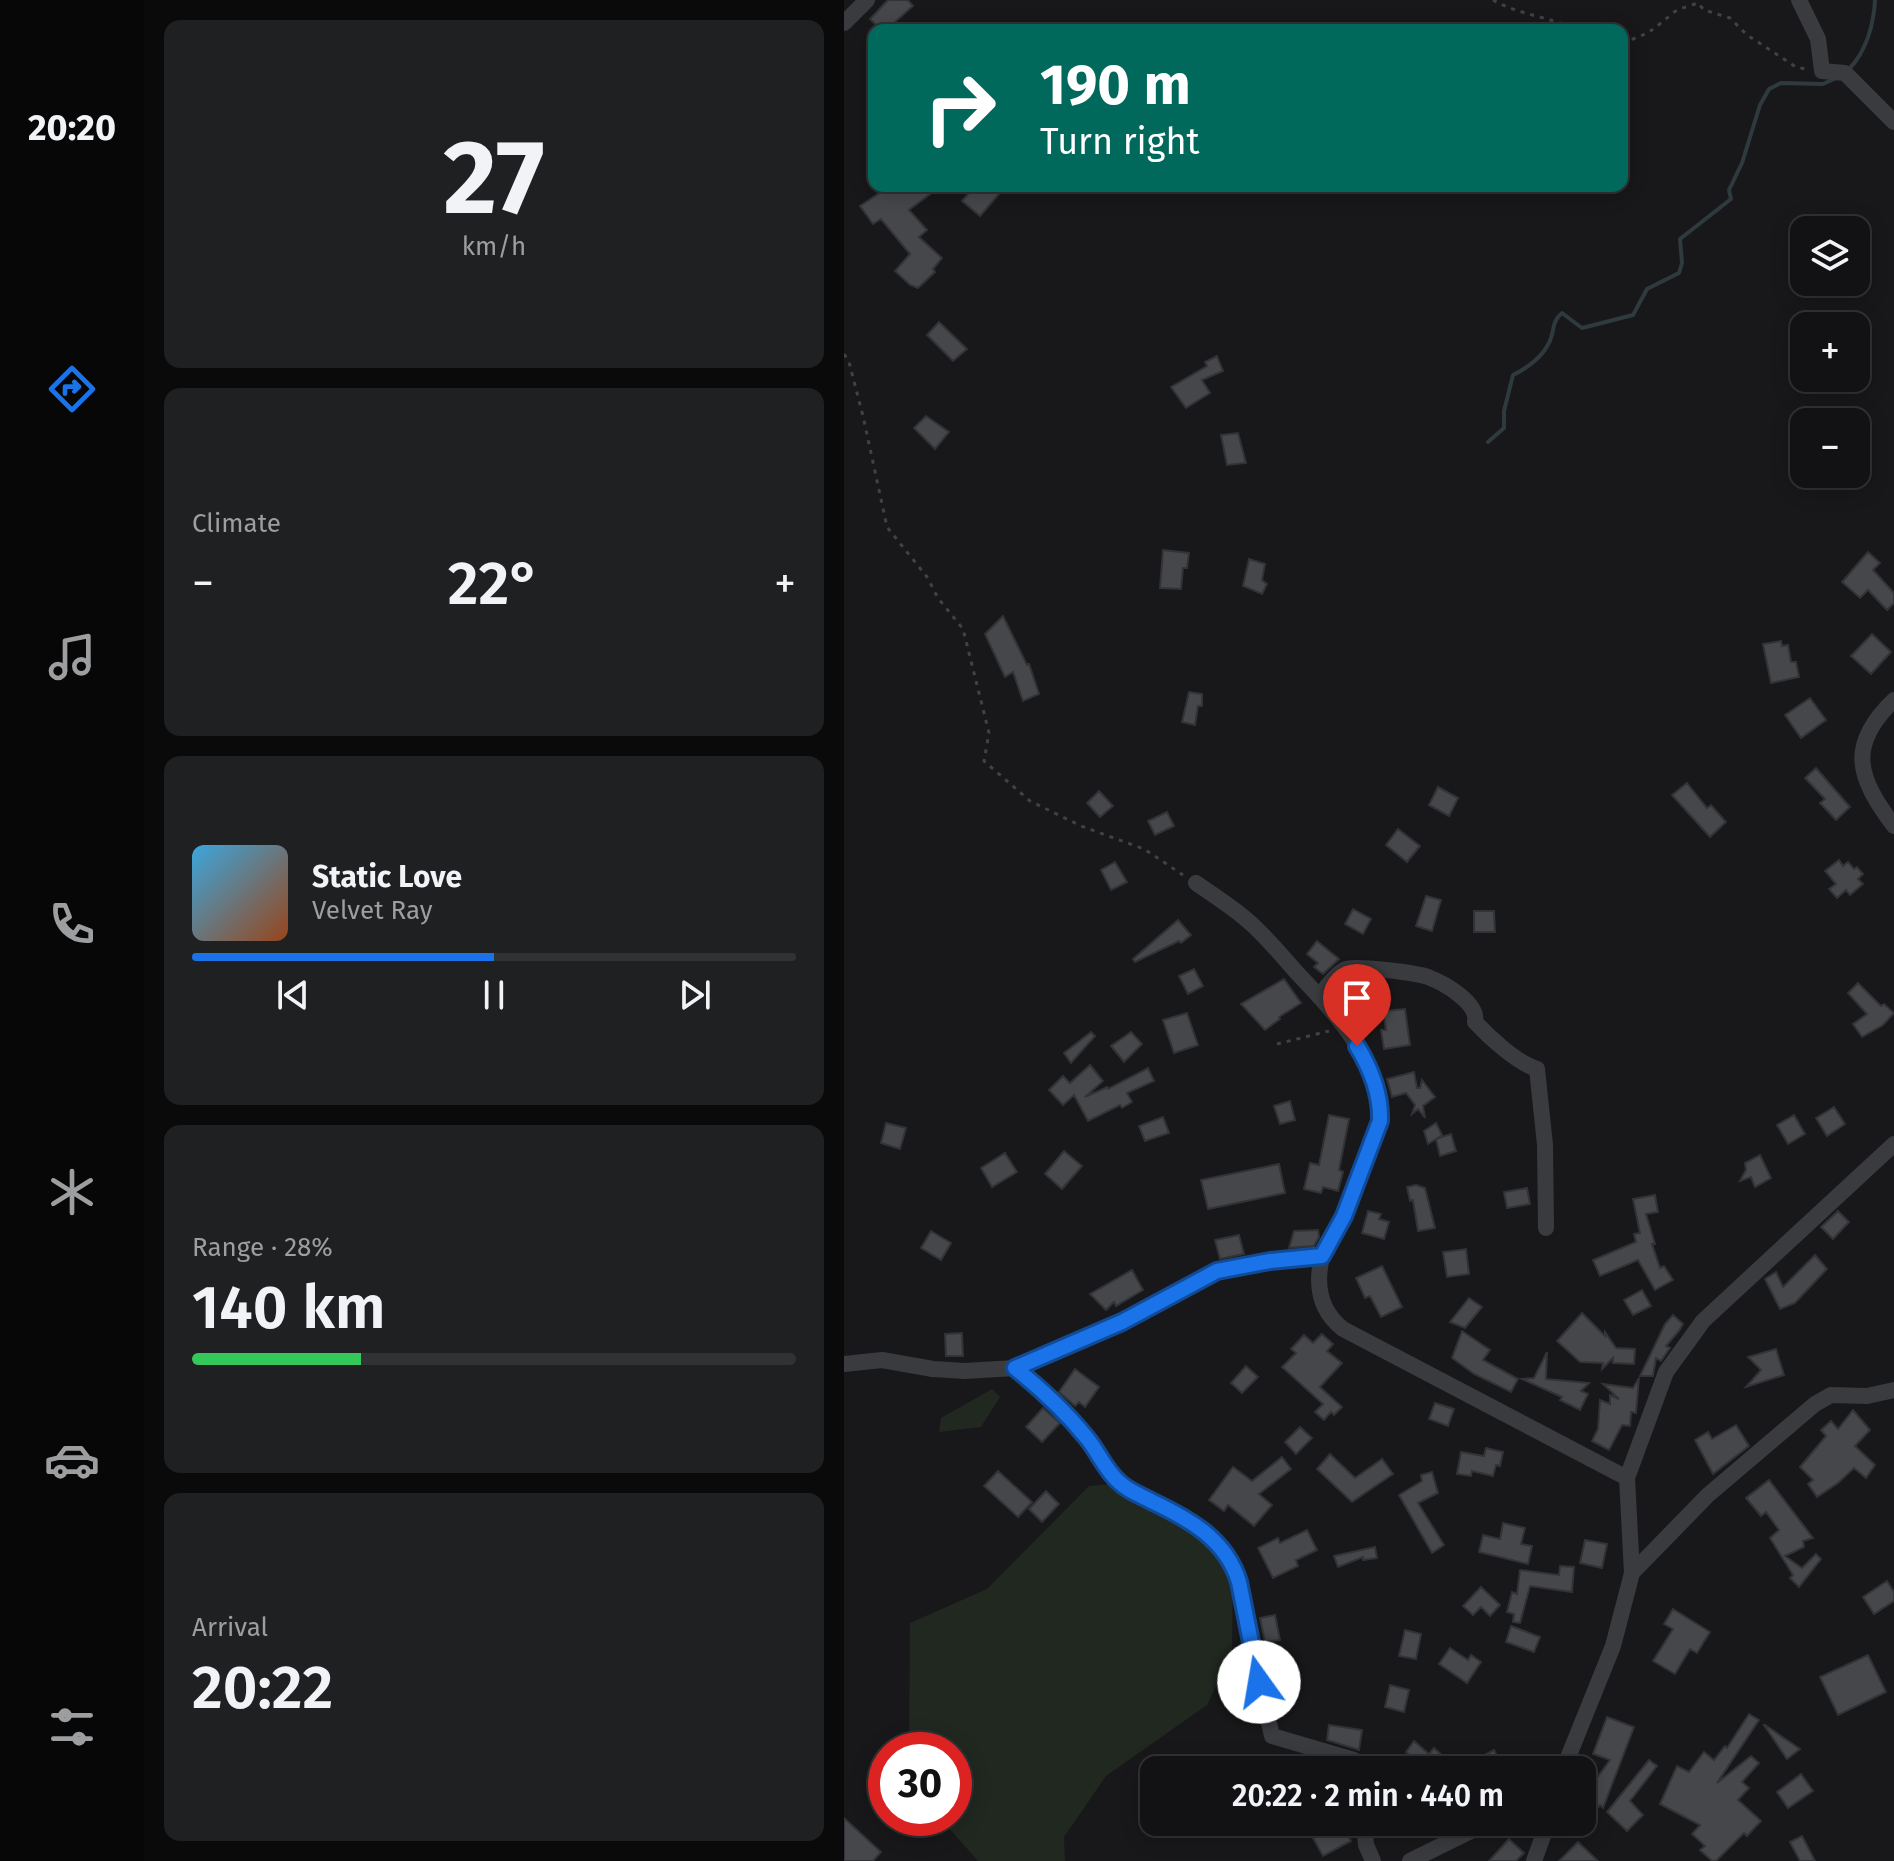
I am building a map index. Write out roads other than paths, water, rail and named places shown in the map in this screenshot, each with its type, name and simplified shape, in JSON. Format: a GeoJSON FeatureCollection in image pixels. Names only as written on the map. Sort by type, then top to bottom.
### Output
{"type":"FeatureCollection","features":[{"type":"Feature","properties":{"kind":"street"},"geometry":{"type":"LineString","coordinates":[[844,23],[867,0]]}},
{"type":"Feature","properties":{"kind":"street"},"geometry":{"type":"LineString","coordinates":[[1799,0],[1818,39],[1822,71],[1845,73],[1894,122]]}},
{"type":"Feature","properties":{"kind":"street"},"geometry":{"type":"LineString","coordinates":[[1894,700],[1875,719],[1866,737],[1862,759],[1864,779],[1872,797],[1894,826]]}},
{"type":"Feature","properties":{"kind":"street"},"geometry":{"type":"LineString","coordinates":[[1196,883],[1246,919],[1319,996],[1365,1059],[1377,1089],[1380,1121],[1344,1216],[1322,1256],[1319,1291],[1332,1320],[1343,1329],[1627,1478]]}},
{"type":"Feature","properties":{"kind":"street"},"geometry":{"type":"LineString","coordinates":[[1319,996],[1344,969],[1358,967],[1428,977],[1471,1005],[1476,1015],[1475,1022],[1484,1032],[1525,1065],[1537,1069],[1545,1145],[1546,1228]]}},
{"type":"Feature","properties":{"kind":"street"},"geometry":{"type":"LineString","coordinates":[[1569,1756],[1613,1646],[1632,1573],[1627,1478],[1666,1372],[1703,1321],[1894,1144]]}},
{"type":"Feature","properties":{"kind":"street"},"geometry":{"type":"LineString","coordinates":[[844,1364],[882,1360],[954,1371],[1015,1368],[1122,1322],[1217,1271],[1270,1261],[1322,1256]]}},
{"type":"Feature","properties":{"kind":"street"},"geometry":{"type":"LineString","coordinates":[[1015,1368],[1066,1413],[1119,1483],[1188,1519],[1226,1554],[1239,1582],[1272,1736],[1340,1756]]}},
{"type":"Feature","properties":{"kind":"street"},"geometry":{"type":"LineString","coordinates":[[1632,1573],[1708,1495],[1757,1450],[1815,1404],[1831,1395],[1867,1396],[1894,1390]]}},
{"type":"Feature","properties":{"kind":"street"},"geometry":{"type":"LineString","coordinates":[[1365,1836],[1373,1861]]}},
{"type":"Feature","properties":{"kind":"street"},"geometry":{"type":"LineString","coordinates":[[1410,1861],[1461,1836]]}},
{"type":"Feature","properties":{"kind":"street"},"geometry":{"type":"LineString","coordinates":[[1534,1861],[1543,1836]]}},
{"type":"Feature","properties":{"kind":"waterway"},"geometry":{"type":"LineString","coordinates":[[1849,69],[1868,37],[1875,0]]}},
{"type":"Feature","properties":{"kind":"waterway"},"geometry":{"type":"LineString","coordinates":[[1488,442],[1504,428],[1504,411],[1513,375],[1546,348],[1556,320],[1562,313],[1582,328],[1633,315],[1647,289],[1679,273],[1682,263],[1680,239],[1731,199],[1729,190],[1742,163],[1760,105],[1769,89],[1781,83],[1823,84],[1836,78]]}}]}
